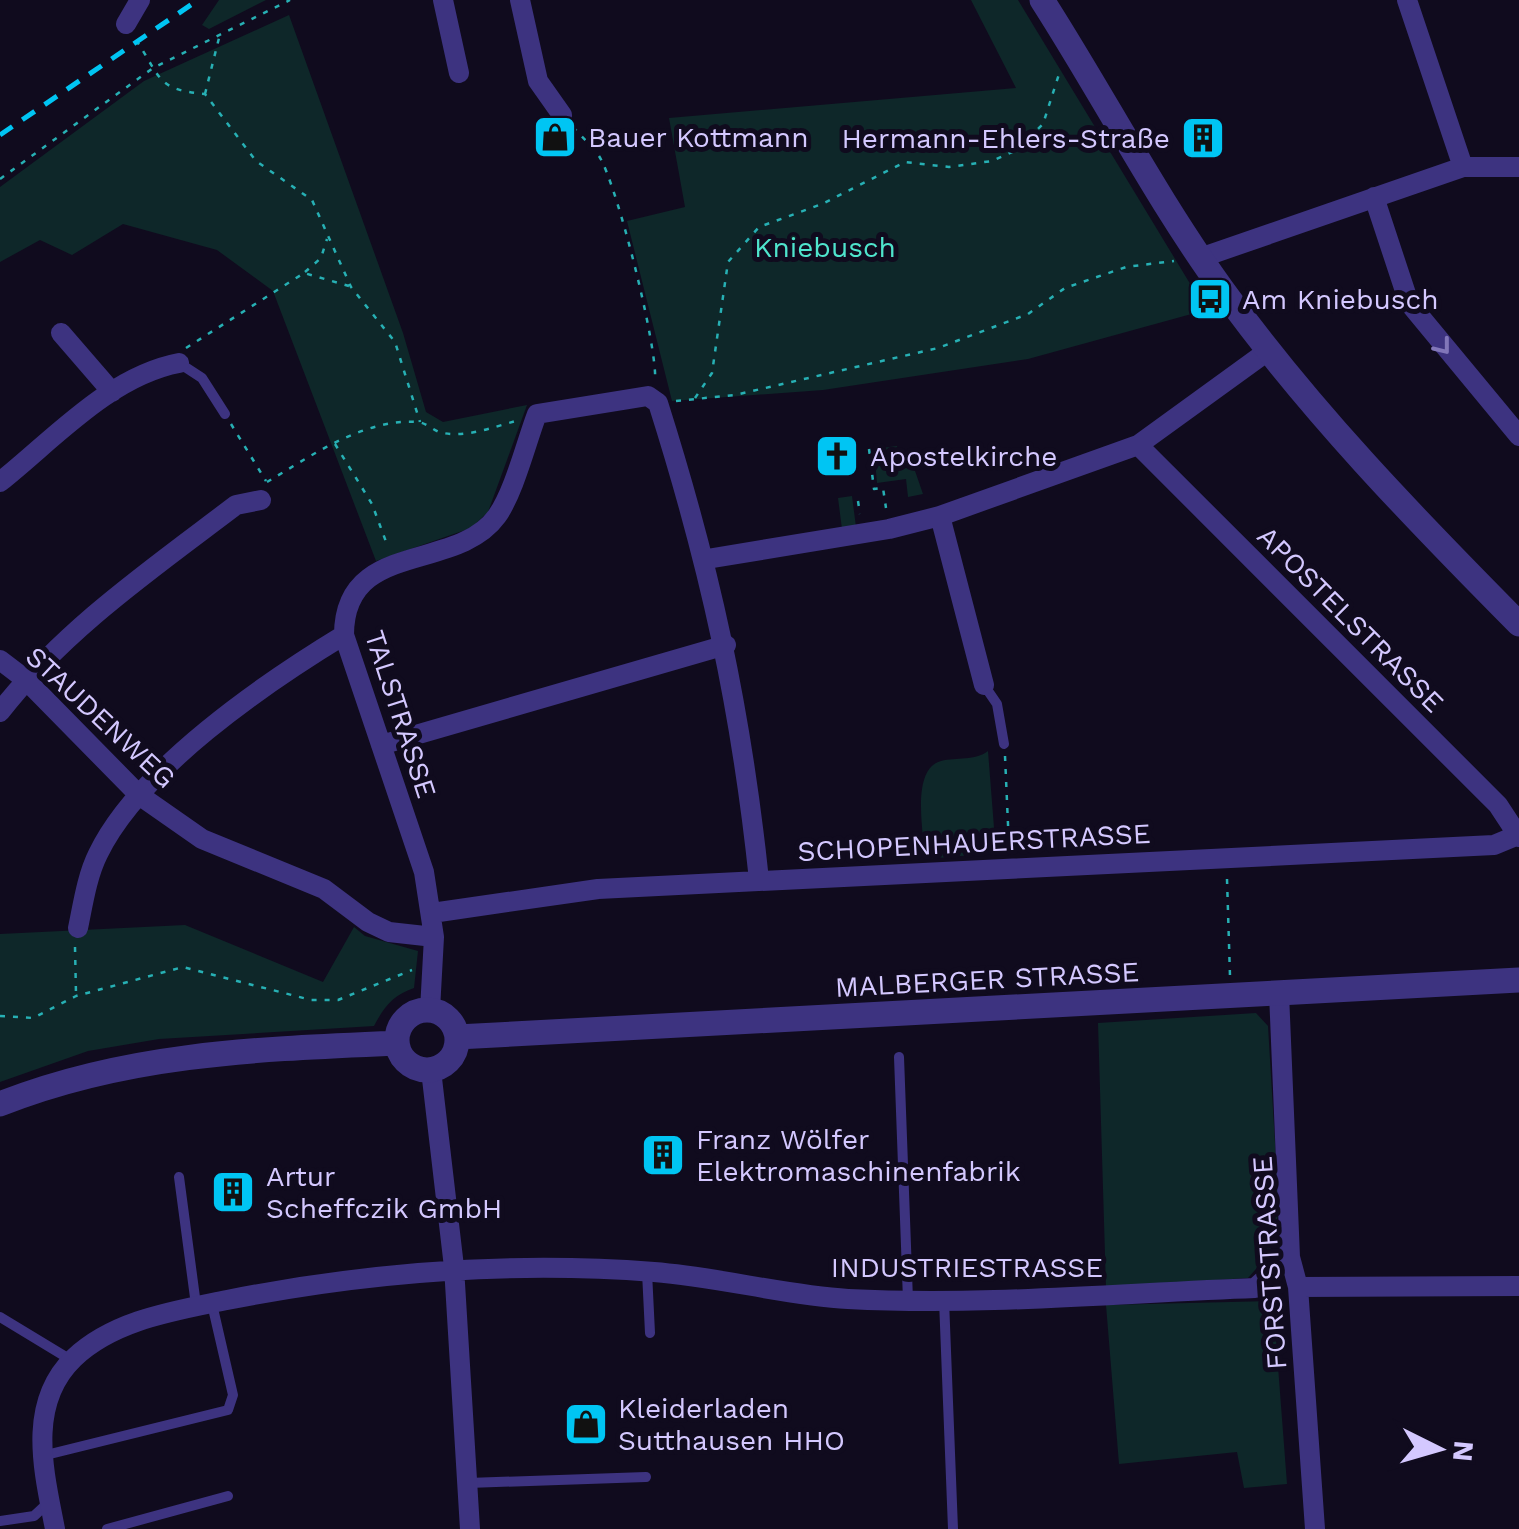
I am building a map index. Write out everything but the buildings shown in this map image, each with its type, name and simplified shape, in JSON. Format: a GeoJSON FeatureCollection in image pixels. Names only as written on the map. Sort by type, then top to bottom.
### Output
{"type":"FeatureCollection","features":[{"type":"Feature","properties":{"kind":"street"},"geometry":{"type":"LineString","coordinates":[[126,24],[140,0]]}},
{"type":"Feature","properties":{"kind":"street"},"geometry":{"type":"LineString","coordinates":[[443,0],[459,73]]}},
{"type":"Feature","properties":{"kind":"street"},"geometry":{"type":"LineString","coordinates":[[520,0],[538,81],[562,115]]}},
{"type":"Feature","properties":{"kind":"street"},"geometry":{"type":"LineString","coordinates":[[1042,0],[1200,258],[1269,350],[1343,442],[1519,624]]}},
{"type":"Feature","properties":{"kind":"street"},"geometry":{"type":"LineString","coordinates":[[1407,0],[1463,167]]}},
{"type":"Feature","properties":{"kind":"street"},"geometry":{"type":"LineString","coordinates":[[1200,258],[1463,167],[1519,166]]}},
{"type":"Feature","properties":{"kind":"street"},"geometry":{"type":"LineString","coordinates":[[1374,197],[1409,304],[1519,436]]}},
{"type":"Feature","properties":{"kind":"street"},"geometry":{"type":"LineString","coordinates":[[62,333],[112,392]]}},
{"type":"Feature","properties":{"kind":"street"},"geometry":{"type":"LineString","coordinates":[[706,559],[889,529],[940,516],[1138,445],[1269,350]]}},
{"type":"Feature","properties":{"kind":"street"},"geometry":{"type":"LineString","coordinates":[[0,482],[112,392],[150,369],[179,363]]}},
{"type":"Feature","properties":{"kind":"street"},"geometry":{"type":"LineString","coordinates":[[536,414],[653,400],[706,559],[726,646],[746,760],[759,880]]}},
{"type":"Feature","properties":{"kind":"street","name":"TALSTRASSE"},"geometry":{"type":"LineString","coordinates":[[430,1010],[434,938],[424,872],[344,635],[344,610],[355,588],[394,565],[477,534],[497,516],[536,414]]}},
{"type":"Feature","properties":{"kind":"street","name":"APOSTELSTRASSE"},"geometry":{"type":"LineString","coordinates":[[1138,445],[1498,805],[1519,836]]}},
{"type":"Feature","properties":{"kind":"street"},"geometry":{"type":"LineString","coordinates":[[0,712],[25,679],[108,605],[236,505],[263,491]]}},
{"type":"Feature","properties":{"kind":"street"},"geometry":{"type":"LineString","coordinates":[[940,516],[984,685]]}},
{"type":"Feature","properties":{"kind":"street"},"geometry":{"type":"LineString","coordinates":[[78,928],[98,853],[138,795],[264,684],[344,635]]}},
{"type":"Feature","properties":{"kind":"street"},"geometry":{"type":"LineString","coordinates":[[381,746],[726,646]]}},
{"type":"Feature","properties":{"kind":"street","name":"STAUDENWEG"},"geometry":{"type":"LineString","coordinates":[[0,660],[25,679],[138,795],[202,838],[324,889],[368,922],[389,932],[434,938]]}},
{"type":"Feature","properties":{"kind":"street","name":"SCHOPENHAUERSTRASSE"},"geometry":{"type":"LineString","coordinates":[[432,912],[598,889],[1494,845],[1519,836]]}},
{"type":"Feature","properties":{"kind":"street","name":"MALBERGER STRASSE"},"geometry":{"type":"LineString","coordinates":[[457,1037],[1519,980]]}},
{"type":"Feature","properties":{"kind":"street","name":"FORSTSTRASSE"},"geometry":{"type":"LineString","coordinates":[[1279,994],[1290,1257],[1298,1286],[1315,1529]]}},
{"type":"Feature","properties":{"kind":"street"},"geometry":{"type":"LineString","coordinates":[[430,1010],[448,1018],[457,1037],[454,1055],[431,1070],[412,1066],[397,1043],[406,1018],[430,1010]]}},
{"type":"Feature","properties":{"kind":"street"},"geometry":{"type":"LineString","coordinates":[[0,1104],[102,1070],[172,1058],[239,1050],[397,1043]]}},
{"type":"Feature","properties":{"kind":"street"},"geometry":{"type":"LineString","coordinates":[[431,1070],[454,1268],[470,1529]]}},
{"type":"Feature","properties":{"kind":"street","name":"INDUSTRIESTRASSE"},"geometry":{"type":"LineString","coordinates":[[55,1529],[42,1456],[42,1426],[50,1391],[71,1360],[96,1338],[130,1324],[204,1304],[321,1283],[454,1268],[647,1272],[816,1295],[908,1300],[1256,1288],[1290,1257]]}},
{"type":"Feature","properties":{"kind":"street"},"geometry":{"type":"LineString","coordinates":[[1298,1286],[1519,1286]]}},
{"type":"Feature","properties":{"kind":"lane"},"geometry":{"type":"LineString","coordinates":[[179,363],[202,378],[225,414]]}},
{"type":"Feature","properties":{"kind":"lane"},"geometry":{"type":"LineString","coordinates":[[984,685],[997,704],[1004,744]]}},
{"type":"Feature","properties":{"kind":"lane"},"geometry":{"type":"LineString","coordinates":[[899,1057],[908,1300]]}},
{"type":"Feature","properties":{"kind":"lane"},"geometry":{"type":"LineString","coordinates":[[42,1456],[228,1410],[233,1396],[204,1304],[179,1178]]}},
{"type":"Feature","properties":{"kind":"lane"},"geometry":{"type":"LineString","coordinates":[[647,1272],[650,1334]]}},
{"type":"Feature","properties":{"kind":"lane"},"geometry":{"type":"LineString","coordinates":[[944,1299],[953,1529]]}},
{"type":"Feature","properties":{"kind":"lane"},"geometry":{"type":"LineString","coordinates":[[0,1317],[71,1360]]}},
{"type":"Feature","properties":{"kind":"lane"},"geometry":{"type":"LineString","coordinates":[[467,1483],[646,1477]]}},
{"type":"Feature","properties":{"kind":"lane"},"geometry":{"type":"LineString","coordinates":[[107,1529],[228,1496]]}},
{"type":"Feature","properties":{"kind":"lane"},"geometry":{"type":"LineString","coordinates":[[0,1521],[34,1516],[49,1501]]}},
{"type":"Feature","properties":{"kind":"path"},"geometry":{"type":"LineString","coordinates":[[0,179],[154,68],[290,0]]}},
{"type":"Feature","properties":{"kind":"path"},"geometry":{"type":"LineString","coordinates":[[126,24],[154,68],[157,80],[178,92],[206,94],[256,160],[312,200],[351,287],[395,342],[420,422]]}},
{"type":"Feature","properties":{"kind":"path"},"geometry":{"type":"LineString","coordinates":[[206,94],[221,33]]}},
{"type":"Feature","properties":{"kind":"path"},"geometry":{"type":"LineString","coordinates":[[695,398],[712,373],[728,262],[759,227],[822,204],[905,162],[950,168],[992,161],[1017,150],[1044,124],[1068,41]]}},
{"type":"Feature","properties":{"kind":"path"},"geometry":{"type":"LineString","coordinates":[[562,115],[601,159],[655,350],[653,400],[735,395],[938,348],[1028,314],[1066,288],[1126,267],[1200,258]]}},
{"type":"Feature","properties":{"kind":"path"},"geometry":{"type":"LineString","coordinates":[[179,363],[187,346],[304,273],[321,258],[328,236]]}},
{"type":"Feature","properties":{"kind":"path"},"geometry":{"type":"LineString","coordinates":[[304,273],[351,287]]}},
{"type":"Feature","properties":{"kind":"path"},"geometry":{"type":"LineString","coordinates":[[225,414],[263,491],[334,442],[420,422],[441,432],[476,432],[536,414]]}},
{"type":"Feature","properties":{"kind":"path"},"geometry":{"type":"LineString","coordinates":[[334,442],[372,504],[394,565]]}},
{"type":"Feature","properties":{"kind":"path"},"geometry":{"type":"LineString","coordinates":[[869,448],[874,490],[883,488],[889,529]]}},
{"type":"Feature","properties":{"kind":"path"},"geometry":{"type":"LineString","coordinates":[[1004,744],[1010,868]]}},
{"type":"Feature","properties":{"kind":"path"},"geometry":{"type":"LineString","coordinates":[[1226,858],[1230,996]]}},
{"type":"Feature","properties":{"kind":"path"},"geometry":{"type":"LineString","coordinates":[[76,996],[78,928]]}},
{"type":"Feature","properties":{"kind":"path"},"geometry":{"type":"LineString","coordinates":[[0,1016],[33,1018],[76,996],[183,967],[311,1000],[338,1000],[414,970],[433,968]]}},
{"type":"Feature","properties":{"kind":"green space"},"geometry":{"type":"Polygon","coordinates":[[[219,0],[266,0],[209,29],[202,25],[219,0]]]}},
{"type":"Feature","properties":{"kind":"green space","name":"Kniebusch"},"geometry":{"type":"Polygon","coordinates":[[[971,0],[1018,0],[1206,310],[1028,359],[823,390],[672,401],[627,221],[685,207],[669,118],[1016,88],[971,0]]]}},
{"type":"Feature","properties":{"kind":"green space"},"geometry":{"type":"Polygon","coordinates":[[[289,15],[403,333],[426,412],[443,422],[527,405],[488,512],[471,528],[376,561],[273,291],[217,250],[123,224],[72,255],[40,240],[0,262],[0,187],[144,81],[289,15]]]}},
{"type":"Feature","properties":{"kind":"green space"},"geometry":{"type":"Polygon","coordinates":[[[897,446],[901,465],[914,468],[923,494],[908,497],[906,479],[877,483],[874,449],[897,446]]]}},
{"type":"Feature","properties":{"kind":"green space"},"geometry":{"type":"Polygon","coordinates":[[[852,496],[856,527],[842,529],[838,498],[852,496]]]}},
{"type":"Feature","properties":{"kind":"green space"},"geometry":{"type":"Polygon","coordinates":[[[988,751],[996,853],[925,859],[921,804],[925,776],[941,761],[972,758],[988,751]]]}},
{"type":"Feature","properties":{"kind":"green space"},"geometry":{"type":"Polygon","coordinates":[[[185,925],[323,982],[354,927],[365,936],[418,951],[414,988],[390,1003],[374,1026],[159,1039],[88,1051],[0,1082],[0,934],[185,925]]]}},
{"type":"Feature","properties":{"kind":"green space"},"geometry":{"type":"Polygon","coordinates":[[[1256,1013],[1268,1026],[1279,1210],[1270,1253],[1248,1278],[1106,1287],[1098,1023],[1256,1013]]]}},
{"type":"Feature","properties":{"kind":"green space"},"geometry":{"type":"Polygon","coordinates":[[[1273,1301],[1287,1484],[1244,1488],[1237,1452],[1119,1464],[1106,1305],[1273,1301]]]}},
{"type":"Feature","properties":{"kind":"railway"},"geometry":{"type":"LineString","coordinates":[[0,135],[198,0]]}},
{"type":"Feature","properties":{"kind":"place","name":"Bauer Kottmann"},"geometry":{"type":"Point","coordinates":[555,137]}},
{"type":"Feature","properties":{"kind":"place","name":"Hermann-Ehlers-Straße"},"geometry":{"type":"Point","coordinates":[1203,138]}},
{"type":"Feature","properties":{"kind":"place","name":"Am Kniebusch"},"geometry":{"type":"Point","coordinates":[1210,299]}},
{"type":"Feature","properties":{"kind":"place","name":"Apostelkirche"},"geometry":{"type":"Point","coordinates":[837,456]}},
{"type":"Feature","properties":{"kind":"place","name":"Franz Wölfer Elektromaschinenfabrik"},"geometry":{"type":"Point","coordinates":[663,1155]}},
{"type":"Feature","properties":{"kind":"place","name":"Artur Scheffczik GmbH"},"geometry":{"type":"Point","coordinates":[233,1192]}},
{"type":"Feature","properties":{"kind":"place","name":"Kleiderladen Sutthausen HHO"},"geometry":{"type":"Point","coordinates":[586,1424]}}]}
